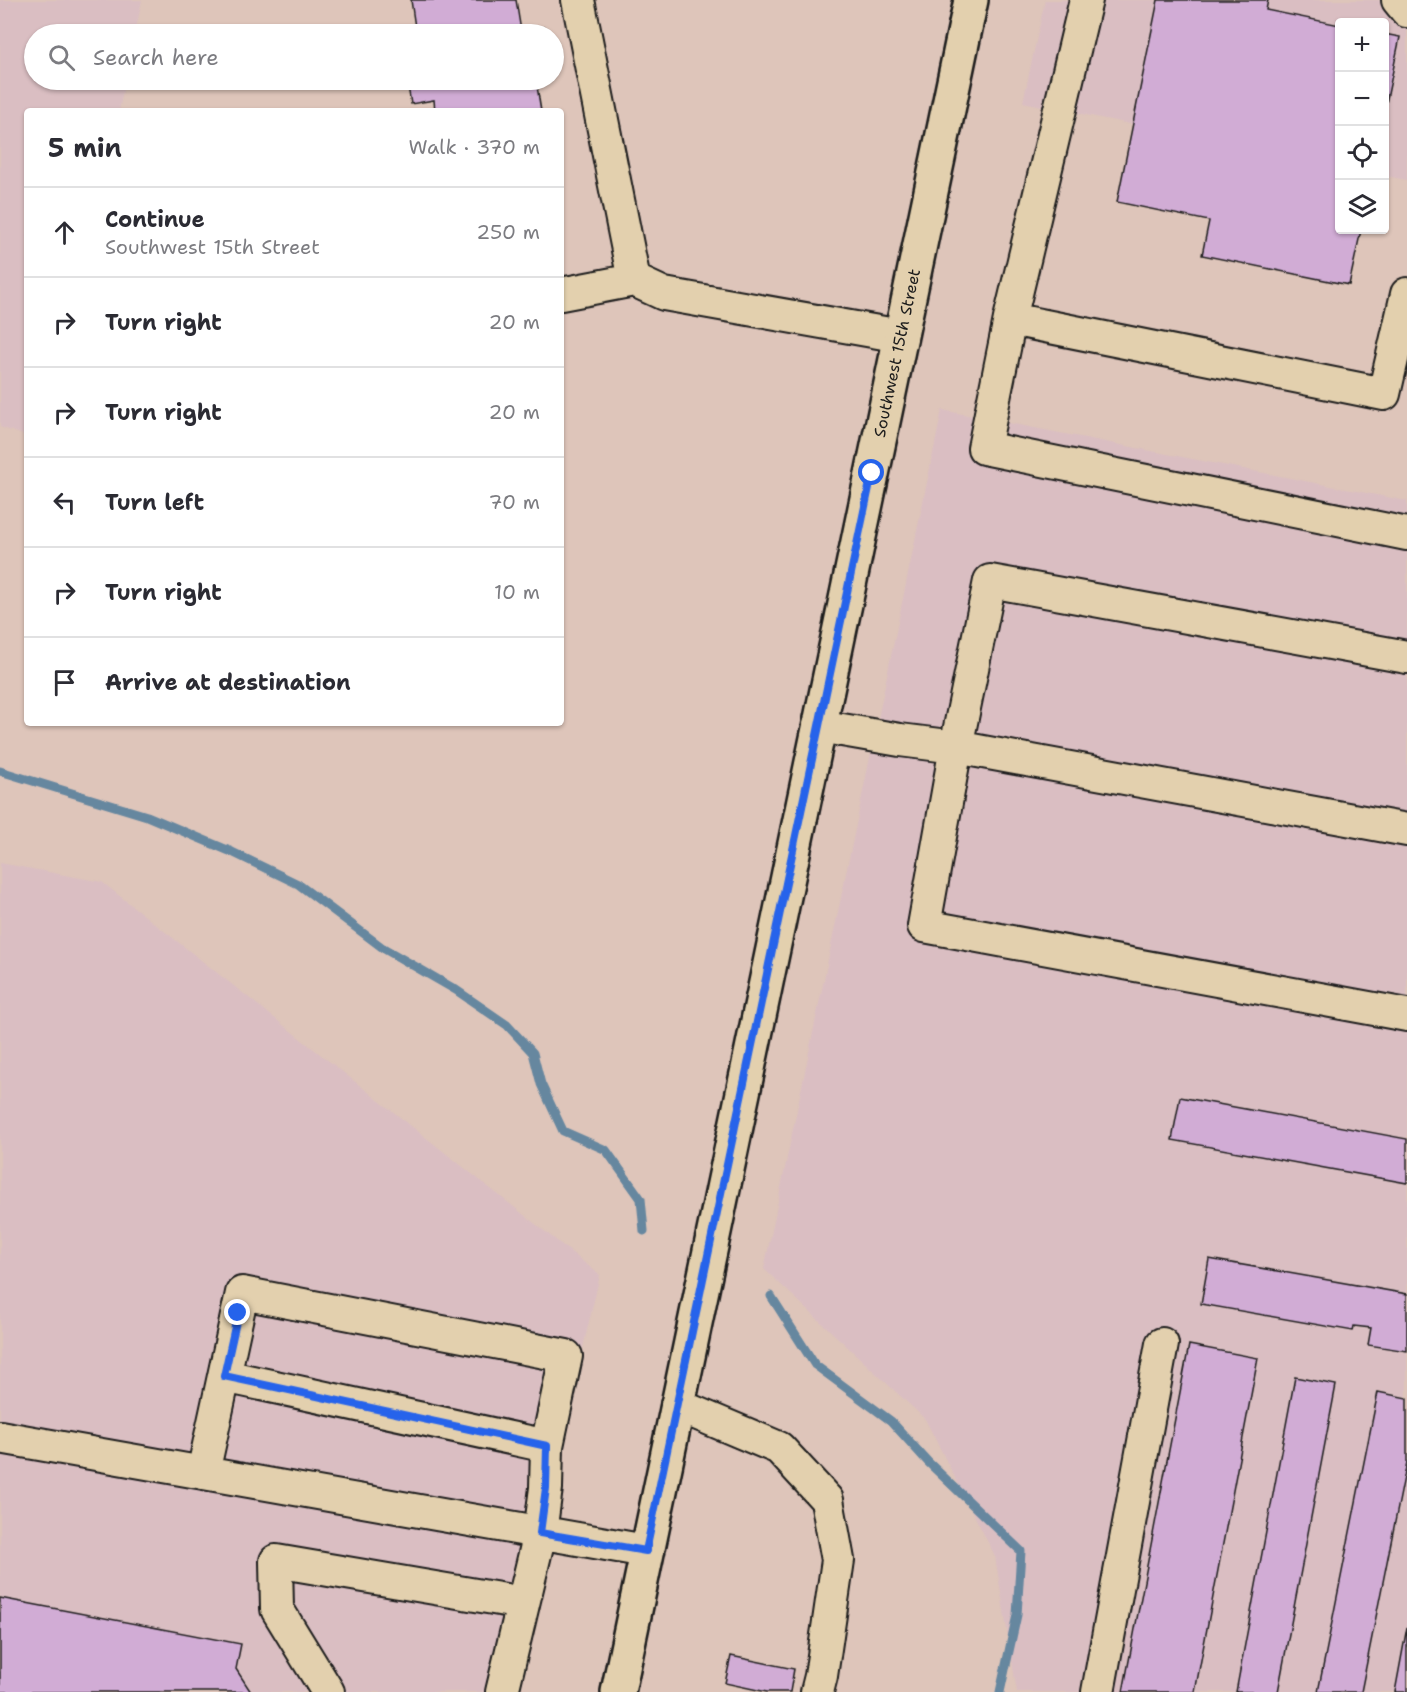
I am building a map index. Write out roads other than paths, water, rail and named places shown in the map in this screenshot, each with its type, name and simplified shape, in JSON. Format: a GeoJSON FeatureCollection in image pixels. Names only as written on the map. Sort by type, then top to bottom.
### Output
{"type":"FeatureCollection","features":[{"type":"Feature","properties":{"kind":"main road","name":"Southwest 15th Street"},"geometry":{"type":"LineString","coordinates":[[618,1692],[971,0]]}},
{"type":"Feature","properties":{"kind":"lane"},"geometry":{"type":"LineString","coordinates":[[578,0],[634,280]]}},
{"type":"Feature","properties":{"kind":"lane"},"geometry":{"type":"LineString","coordinates":[[1086,0],[1010,319],[984,448],[1407,534]]}},
{"type":"Feature","properties":{"kind":"lane"},"geometry":{"type":"LineString","coordinates":[[1398,0],[1407,11]]}},
{"type":"Feature","properties":{"kind":"lane"},"geometry":{"type":"LineString","coordinates":[[564,293],[634,280],[664,294],[901,336]]}},
{"type":"Feature","properties":{"kind":"lane"},"geometry":{"type":"LineString","coordinates":[[1010,319],[1384,394],[1407,294]]}},
{"type":"Feature","properties":{"kind":"lane"},"geometry":{"type":"LineString","coordinates":[[1407,657],[990,581],[956,747],[924,926],[1407,1015]]}},
{"type":"Feature","properties":{"kind":"lane"},"geometry":{"type":"LineString","coordinates":[[819,726],[956,747],[1407,830]]}},
{"type":"Feature","properties":{"kind":"lane"},"geometry":{"type":"LineString","coordinates":[[202,1473],[242,1293],[567,1356],[547,1446],[546,1488],[540,1533],[502,1692]]}},
{"type":"Feature","properties":{"kind":"lane"},"geometry":{"type":"LineString","coordinates":[[1098,1692],[1162,1344]]}},
{"type":"Feature","properties":{"kind":"lane"},"geometry":{"type":"LineString","coordinates":[[224,1376],[547,1446]]}},
{"type":"Feature","properties":{"kind":"lane"},"geometry":{"type":"LineString","coordinates":[[677,1405],[779,1448],[827,1500],[838,1560],[817,1692]]}},
{"type":"Feature","properties":{"kind":"lane"},"geometry":{"type":"LineString","coordinates":[[0,1437],[646,1551]]}},
{"type":"Feature","properties":{"kind":"lane"},"geometry":{"type":"LineString","coordinates":[[328,1692],[277,1609],[276,1561],[523,1603]]}},
{"type":"Feature","properties":{"kind":"waterway"},"geometry":{"type":"LineString","coordinates":[[0,771],[147,816],[232,852],[298,884],[383,948],[456,990],[507,1025],[533,1053],[541,1084],[563,1131],[606,1150],[641,1199],[644,1231]]}},
{"type":"Feature","properties":{"kind":"waterway"},"geometry":{"type":"LineString","coordinates":[[771,1296],[815,1365],[891,1421],[928,1462],[1021,1551],[1017,1615],[1000,1692]]}}]}
